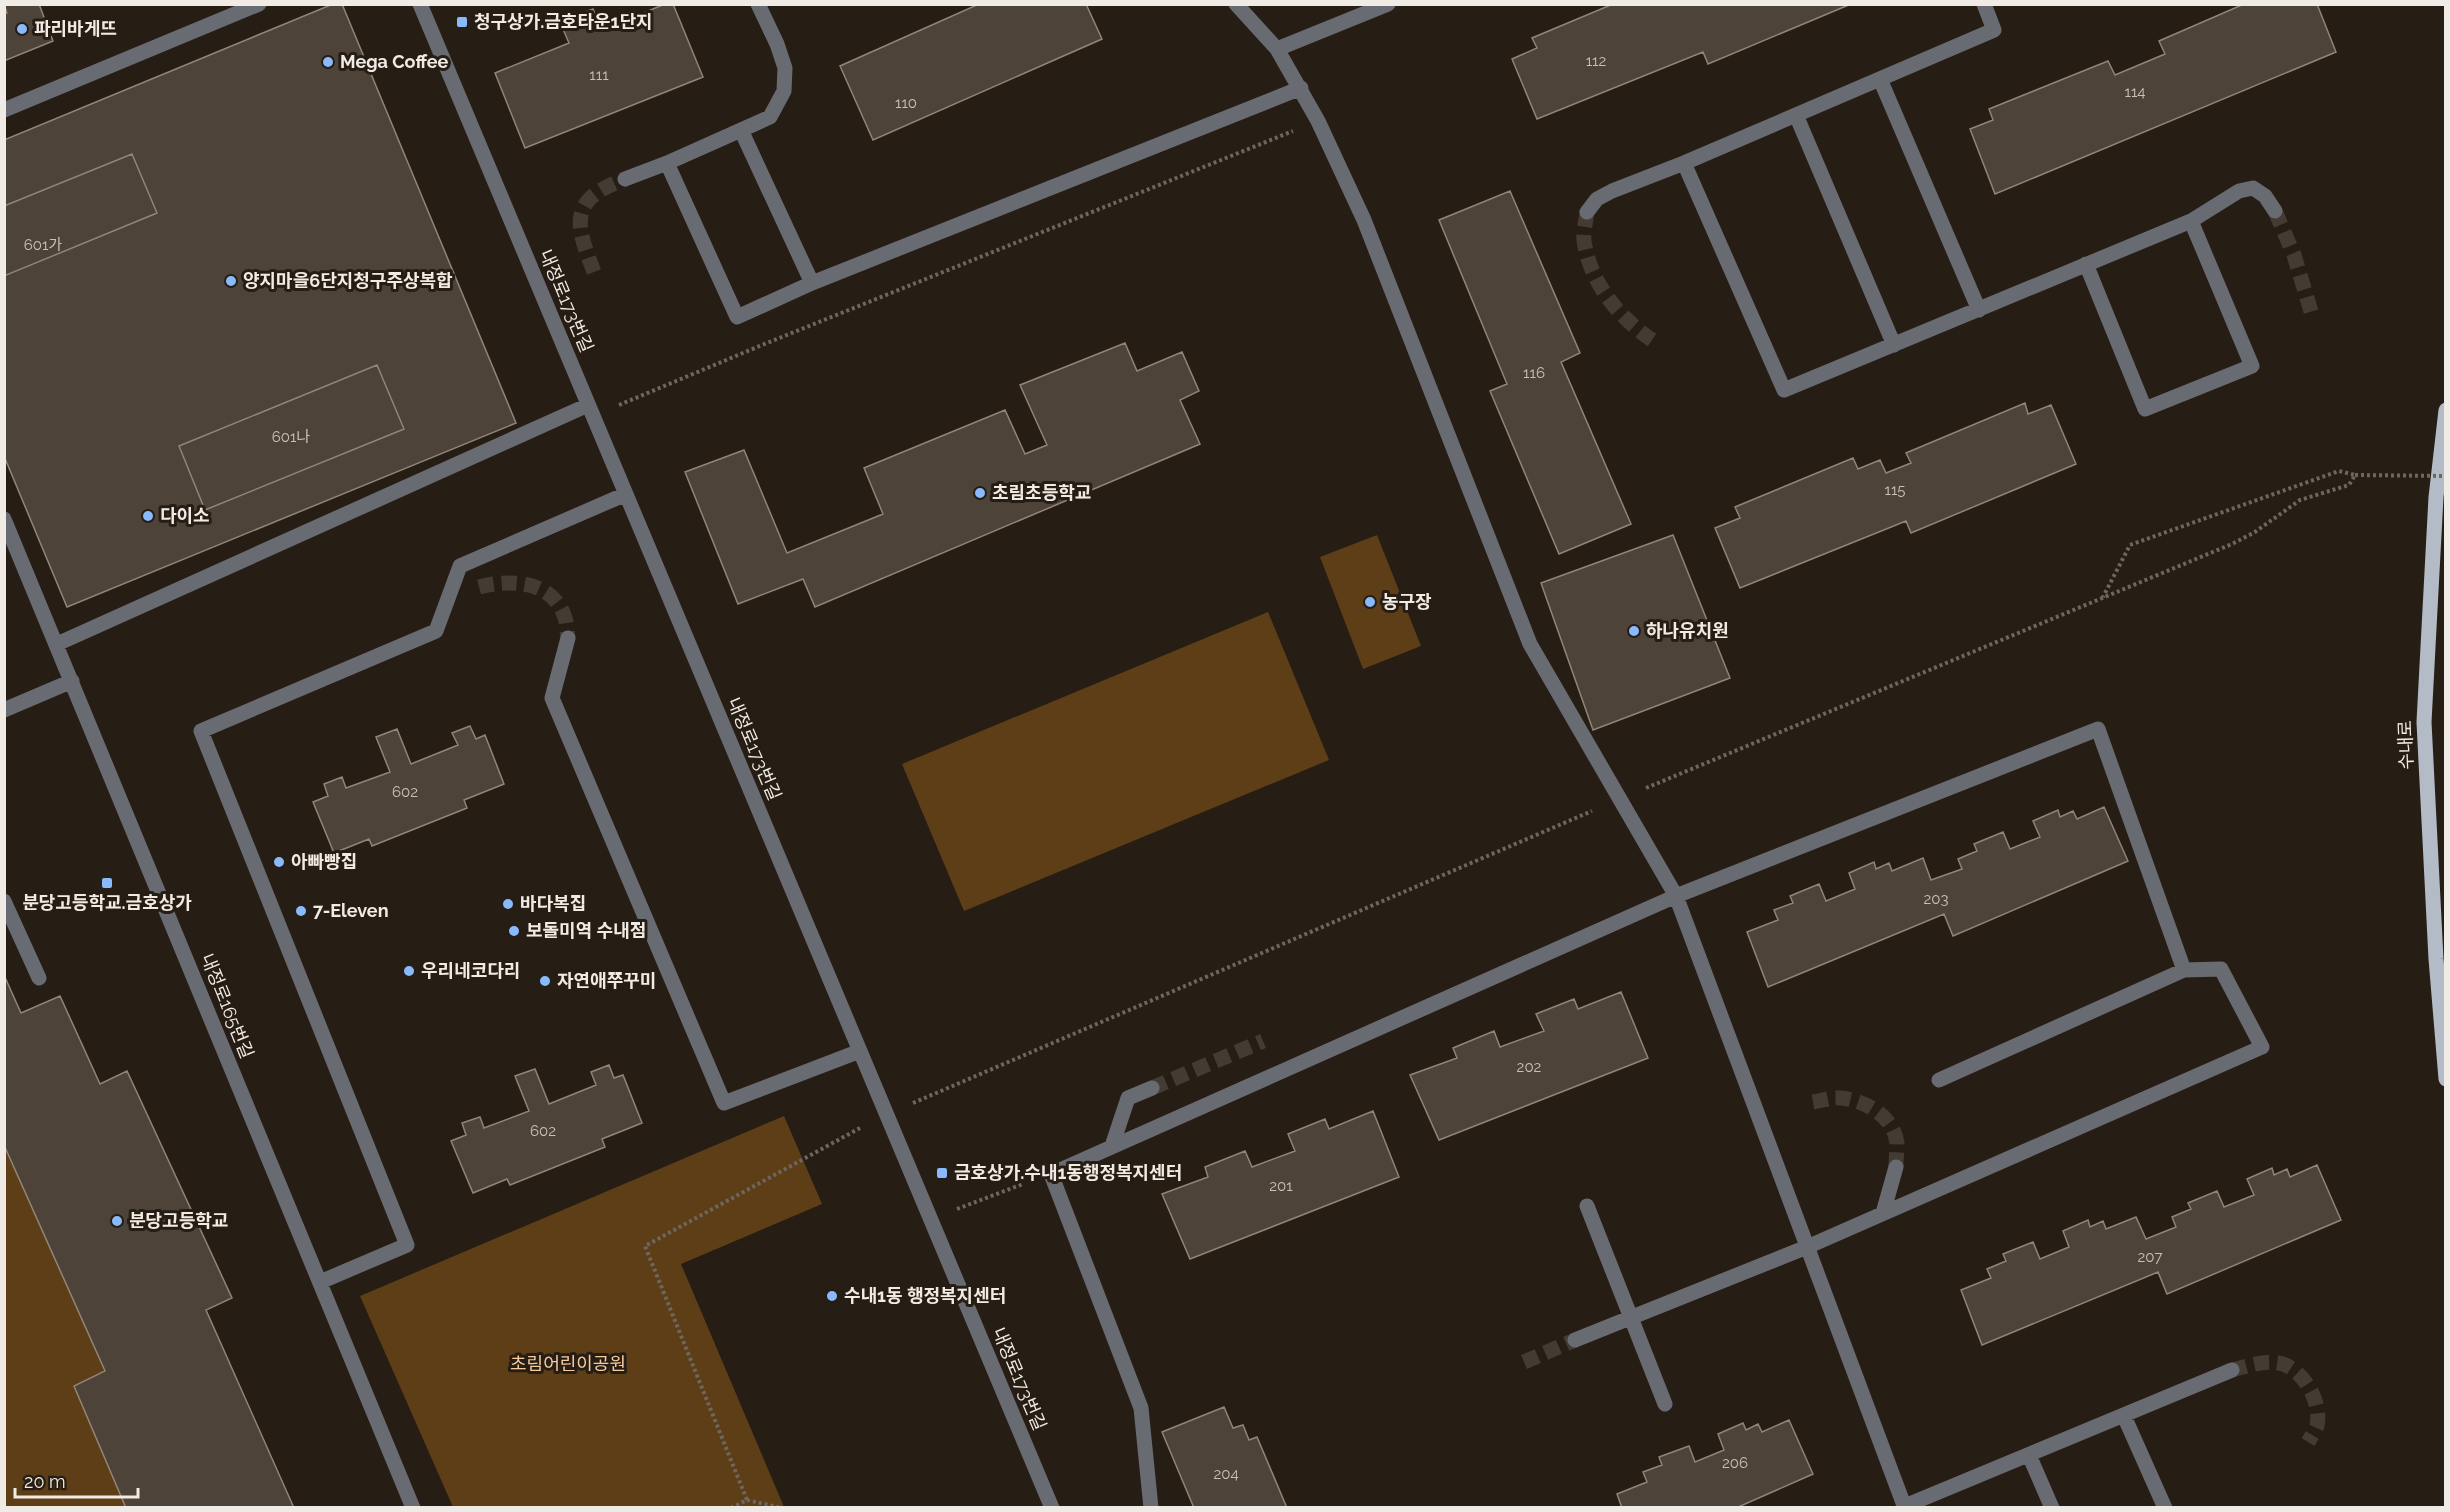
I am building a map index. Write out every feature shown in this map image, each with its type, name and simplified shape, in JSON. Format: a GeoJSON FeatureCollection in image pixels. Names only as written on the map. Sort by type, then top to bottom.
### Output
{"type":"FeatureCollection","features":[{"type":"Feature","properties":{"kind":"main road","name":"수내로"},"geometry":{"type":"LineString","coordinates":[[2445,410],[2436,497],[2424,722],[2436,959],[2445,1079]]}},
{"type":"Feature","properties":{"kind":"street"},"geometry":{"type":"LineString","coordinates":[[4,110],[259,4]]}},
{"type":"Feature","properties":{"kind":"street","name":"내정로173번길"},"geometry":{"type":"LineString","coordinates":[[420,4],[1052,1508]]}},
{"type":"Feature","properties":{"kind":"street"},"geometry":{"type":"LineString","coordinates":[[625,179],[667,163],[770,117],[784,91],[785,68],[777,44],[758,4]]}},
{"type":"Feature","properties":{"kind":"street"},"geometry":{"type":"LineString","coordinates":[[1236,4],[1277,49],[1318,121],[1364,220],[1530,644],[1676,896],[1905,1507],[2232,1370]]}},
{"type":"Feature","properties":{"kind":"street"},"geometry":{"type":"LineString","coordinates":[[1277,49],[1388,4]]}},
{"type":"Feature","properties":{"kind":"street"},"geometry":{"type":"LineString","coordinates":[[1587,212],[1597,199],[1612,190],[1684,163],[1994,30],[1984,4]]}},
{"type":"Feature","properties":{"kind":"street"},"geometry":{"type":"LineString","coordinates":[[1880,79],[1979,310]]}},
{"type":"Feature","properties":{"kind":"street"},"geometry":{"type":"LineString","coordinates":[[667,163],[737,316],[812,283],[1301,88]]}},
{"type":"Feature","properties":{"kind":"street"},"geometry":{"type":"LineString","coordinates":[[1796,115],[1894,345]]}},
{"type":"Feature","properties":{"kind":"street"},"geometry":{"type":"LineString","coordinates":[[741,130],[812,283]]}},
{"type":"Feature","properties":{"kind":"street"},"geometry":{"type":"LineString","coordinates":[[1684,163],[1784,390],[2191,221],[2239,191],[2253,188],[2265,196],[2275,211]]}},
{"type":"Feature","properties":{"kind":"street"},"geometry":{"type":"LineString","coordinates":[[2086,264],[2145,409],[2252,366],[2191,221]]}},
{"type":"Feature","properties":{"kind":"street"},"geometry":{"type":"LineString","coordinates":[[57,644],[588,405]]}},
{"type":"Feature","properties":{"kind":"street"},"geometry":{"type":"LineString","coordinates":[[320,1282],[407,1245],[201,730],[436,631],[460,566],[626,494]]}},
{"type":"Feature","properties":{"kind":"street","name":"내정로165번길"},"geometry":{"type":"LineString","coordinates":[[4,519],[413,1508]]}},
{"type":"Feature","properties":{"kind":"street"},"geometry":{"type":"LineString","coordinates":[[568,638],[552,698],[724,1103],[860,1051]]}},
{"type":"Feature","properties":{"kind":"street"},"geometry":{"type":"LineString","coordinates":[[4,710],[72,681]]}},
{"type":"Feature","properties":{"kind":"street"},"geometry":{"type":"LineString","coordinates":[[1151,1508],[1141,1408],[1051,1174],[1676,896],[2098,729],[2184,970]]}},
{"type":"Feature","properties":{"kind":"street"},"geometry":{"type":"LineString","coordinates":[[4,901],[39,978]]}},
{"type":"Feature","properties":{"kind":"street"},"geometry":{"type":"LineString","coordinates":[[1575,1340],[1807,1248],[2262,1047],[2221,969],[2184,970],[1939,1080]]}},
{"type":"Feature","properties":{"kind":"street"},"geometry":{"type":"LineString","coordinates":[[1112,1146],[1128,1098],[1152,1088]]}},
{"type":"Feature","properties":{"kind":"street"},"geometry":{"type":"LineString","coordinates":[[1882,1213],[1896,1167]]}},
{"type":"Feature","properties":{"kind":"street"},"geometry":{"type":"LineString","coordinates":[[1587,1206],[1665,1404]]}},
{"type":"Feature","properties":{"kind":"street"},"geometry":{"type":"LineString","coordinates":[[2124,1416],[2165,1508]]}},
{"type":"Feature","properties":{"kind":"street"},"geometry":{"type":"LineString","coordinates":[[2029,1455],[2052,1508]]}},
{"type":"Feature","properties":{"kind":"path"},"geometry":{"type":"LineString","coordinates":[[617,406],[762,345],[1318,121]]}},
{"type":"Feature","properties":{"kind":"path"},"geometry":{"type":"LineString","coordinates":[[2103,597],[2130,545],[2339,471],[2355,475],[2445,476]]}},
{"type":"Feature","properties":{"kind":"path"},"geometry":{"type":"LineString","coordinates":[[747,1500],[645,1246],[887,1114],[1621,798],[2255,532],[2300,500],[2349,485],[2355,475]]}},
{"type":"Feature","properties":{"kind":"path"},"geometry":{"type":"LineString","coordinates":[[956,1210],[1051,1174]]}},
{"type":"Feature","properties":{"kind":"path"},"geometry":{"type":"LineString","coordinates":[[731,1508],[747,1500],[782,1508]]}},
{"type":"Feature","properties":{"kind":"green space","name":"농구장"},"geometry":{"type":"Polygon","coordinates":[[[1377,535],[1421,646],[1363,669],[1320,557],[1377,535]]]}},
{"type":"Feature","properties":{"kind":"green space"},"geometry":{"type":"Polygon","coordinates":[[[1268,612],[1329,760],[964,911],[902,764],[1268,612]]]}},
{"type":"Feature","properties":{"kind":"green space","name":"초림어린이공원"},"geometry":{"type":"Polygon","coordinates":[[[784,1116],[822,1204],[681,1264],[784,1507],[453,1507],[360,1296],[784,1116]]]}},
{"type":"Feature","properties":{"kind":"green space"},"geometry":{"type":"Polygon","coordinates":[[[9,1151],[163,1507],[5,1507],[4,1153],[9,1151]]]}},
{"type":"Feature","properties":{"kind":"building"},"geometry":{"type":"Polygon","coordinates":[[[4,4],[39,4],[53,41],[4,61],[4,14],[7,13],[4,4]]]}},
{"type":"Feature","properties":{"kind":"building","name":"양지마을6단지청구주상복합"},"geometry":{"type":"Polygon","coordinates":[[[333,4],[342,4],[516,423],[67,607],[4,456],[4,140],[333,4]]]}},
{"type":"Feature","properties":{"kind":"building"},"geometry":{"type":"Polygon","coordinates":[[[665,4],[673,4],[703,77],[525,148],[495,73],[569,43],[560,22],[593,9],[602,30],[665,4]]]}},
{"type":"Feature","properties":{"kind":"building"},"geometry":{"type":"Polygon","coordinates":[[[979,4],[1086,4],[1102,39],[873,140],[840,66],[979,4]]]}},
{"type":"Feature","properties":{"kind":"building"},"geometry":{"type":"Polygon","coordinates":[[[1613,4],[1851,4],[1708,64],[1703,52],[1537,119],[1512,59],[1537,48],[1532,38],[1613,4]]]}},
{"type":"Feature","properties":{"kind":"building"},"geometry":{"type":"Polygon","coordinates":[[[2244,4],[2317,4],[2336,52],[1995,194],[1970,129],[1993,120],[1989,109],[2108,61],[2115,75],[2165,54],[2159,41],[2244,4]]]}},
{"type":"Feature","properties":{"kind":"building"},"geometry":{"type":"Polygon","coordinates":[[[132,154],[157,213],[4,276],[4,206],[132,154]]]}},
{"type":"Feature","properties":{"kind":"building"},"geometry":{"type":"Polygon","coordinates":[[[1510,191],[1580,353],[1561,362],[1631,524],[1559,554],[1490,391],[1507,384],[1439,220],[1510,191]]]}},
{"type":"Feature","properties":{"kind":"building","name":"초림초등학교"},"geometry":{"type":"Polygon","coordinates":[[[1125,343],[1137,371],[1182,352],[1199,391],[1180,400],[1200,444],[815,607],[803,579],[738,604],[685,472],[744,450],[787,553],[883,514],[864,468],[1005,410],[1025,454],[1047,445],[1020,385],[1125,343]]]}},
{"type":"Feature","properties":{"kind":"building"},"geometry":{"type":"Polygon","coordinates":[[[377,365],[404,429],[205,510],[179,446],[377,365]]]}},
{"type":"Feature","properties":{"kind":"building"},"geometry":{"type":"Polygon","coordinates":[[[2025,403],[2028,414],[2051,405],[2076,464],[1911,533],[1906,521],[1740,588],[1715,528],[1740,518],[1735,507],[1853,458],[1858,469],[1880,460],[1886,473],[1911,463],[1906,453],[2025,403]]]}},
{"type":"Feature","properties":{"kind":"building","name":"하나유치원"},"geometry":{"type":"Polygon","coordinates":[[[1673,535],[1730,678],[1593,730],[1541,583],[1673,535]]]}},
{"type":"Feature","properties":{"kind":"building"},"geometry":{"type":"Polygon","coordinates":[[[470,726],[476,739],[485,735],[504,784],[464,800],[467,808],[372,846],[369,839],[334,853],[313,802],[328,796],[324,784],[342,777],[346,788],[390,772],[376,737],[397,729],[411,764],[458,745],[452,733],[470,726]]]}},
{"type":"Feature","properties":{"kind":"building"},"geometry":{"type":"Polygon","coordinates":[[[2104,807],[2128,861],[1953,936],[1944,914],[1768,987],[1747,932],[1778,920],[1774,910],[1793,903],[1790,896],[1819,884],[1826,901],[1855,889],[1849,873],[1874,862],[1876,869],[1889,863],[1892,871],[1923,858],[1931,880],[1962,869],[1958,859],[1977,851],[1974,844],[2003,832],[2010,849],[2040,837],[2033,821],[2058,810],[2060,817],[2073,811],[2077,819],[2104,807]]]}},
{"type":"Feature","properties":{"kind":"building","name":"분당고등학교"},"geometry":{"type":"Polygon","coordinates":[[[4,975],[21,1013],[60,996],[100,1084],[127,1071],[232,1298],[206,1310],[294,1508],[126,1508],[74,1386],[105,1371],[4,1145],[4,975]]]}},
{"type":"Feature","properties":{"kind":"building"},"geometry":{"type":"Polygon","coordinates":[[[1621,992],[1648,1058],[1439,1140],[1410,1075],[1457,1058],[1453,1048],[1494,1031],[1500,1047],[1544,1031],[1536,1014],[1574,999],[1578,1009],[1621,992]]]}},
{"type":"Feature","properties":{"kind":"building"},"geometry":{"type":"Polygon","coordinates":[[[609,1065],[614,1078],[623,1075],[642,1123],[602,1139],[605,1147],[510,1185],[507,1179],[473,1193],[451,1141],[466,1135],[462,1123],[480,1117],[484,1128],[529,1111],[515,1076],[535,1069],[549,1104],[596,1085],[591,1072],[609,1065]]]}},
{"type":"Feature","properties":{"kind":"building"},"geometry":{"type":"Polygon","coordinates":[[[1373,1111],[1399,1177],[1190,1259],[1162,1194],[1208,1177],[1205,1167],[1245,1151],[1252,1167],[1295,1151],[1288,1134],[1325,1119],[1329,1129],[1373,1111]]]}},
{"type":"Feature","properties":{"kind":"building"},"geometry":{"type":"Polygon","coordinates":[[[2317,1165],[2341,1220],[2167,1294],[2158,1272],[1982,1345],[1961,1290],[1991,1278],[1987,1269],[2006,1261],[2003,1254],[2033,1242],[2040,1259],[2069,1247],[2063,1231],[2088,1220],[2090,1227],[2103,1221],[2106,1229],[2136,1217],[2146,1239],[2176,1227],[2172,1217],[2191,1209],[2188,1203],[2217,1191],[2224,1207],[2254,1195],[2247,1179],[2272,1168],[2274,1175],[2287,1169],[2290,1177],[2317,1165]]]}},
{"type":"Feature","properties":{"kind":"building"},"geometry":{"type":"Polygon","coordinates":[[[1224,1407],[1233,1428],[1243,1425],[1249,1440],[1257,1437],[1287,1508],[1194,1508],[1162,1432],[1224,1407]]]}},
{"type":"Feature","properties":{"kind":"building"},"geometry":{"type":"Polygon","coordinates":[[[1789,1420],[1813,1474],[1736,1508],[1622,1508],[1617,1494],[1647,1482],[1643,1472],[1662,1465],[1659,1457],[1689,1446],[1695,1462],[1724,1450],[1718,1434],[1743,1423],[1746,1430],[1758,1424],[1762,1432],[1789,1420]]]}},
{"type":"Feature","properties":{"kind":"tunnel"},"geometry":{"type":"LineString","coordinates":[[594,272],[580,227],[581,215],[585,205],[593,196],[625,179]]}},
{"type":"Feature","properties":{"kind":"tunnel"},"geometry":{"type":"LineString","coordinates":[[2275,211],[2294,255],[2313,318]]}},
{"type":"Feature","properties":{"kind":"tunnel"},"geometry":{"type":"LineString","coordinates":[[1587,212],[1584,241],[1592,271],[1617,309],[1652,340]]}},
{"type":"Feature","properties":{"kind":"tunnel"},"geometry":{"type":"LineString","coordinates":[[479,587],[516,583],[539,589],[558,603],[565,617],[568,638]]}},
{"type":"Feature","properties":{"kind":"tunnel"},"geometry":{"type":"LineString","coordinates":[[1152,1088],[1263,1041]]}},
{"type":"Feature","properties":{"kind":"tunnel"},"geometry":{"type":"LineString","coordinates":[[1813,1102],[1832,1098],[1853,1100],[1882,1115],[1889,1123],[1897,1143],[1896,1167]]}},
{"type":"Feature","properties":{"kind":"tunnel"},"geometry":{"type":"LineString","coordinates":[[1524,1362],[1575,1340]]}},
{"type":"Feature","properties":{"kind":"tunnel"},"geometry":{"type":"LineString","coordinates":[[2232,1370],[2271,1362],[2283,1364],[2298,1374],[2310,1389],[2317,1408],[2317,1426],[2308,1442]]}},
{"type":"Feature","properties":{"kind":"place","name":"청구상가.금호타운1단지"},"geometry":{"type":"Point","coordinates":[462,22]}},
{"type":"Feature","properties":{"kind":"place","name":"파리바게뜨"},"geometry":{"type":"Point","coordinates":[22,29]}},
{"type":"Feature","properties":{"kind":"place","name":"Mega Coffee"},"geometry":{"type":"Point","coordinates":[328,62]}},
{"type":"Feature","properties":{"kind":"place","name":"양지마을6단지청구주상복합"},"geometry":{"type":"Point","coordinates":[231,281]}},
{"type":"Feature","properties":{"kind":"place","name":"초림초등학교"},"geometry":{"type":"Point","coordinates":[980,493]}},
{"type":"Feature","properties":{"kind":"place","name":"다이소"},"geometry":{"type":"Point","coordinates":[148,516]}},
{"type":"Feature","properties":{"kind":"place","name":"농구장"},"geometry":{"type":"Point","coordinates":[1370,602]}},
{"type":"Feature","properties":{"kind":"place","name":"하나유치원"},"geometry":{"type":"Point","coordinates":[1634,631]}},
{"type":"Feature","properties":{"kind":"place","name":"아빠빵집"},"geometry":{"type":"Point","coordinates":[279,862]}},
{"type":"Feature","properties":{"kind":"place","name":"분당고등학교.금호상가"},"geometry":{"type":"Point","coordinates":[107,883]}},
{"type":"Feature","properties":{"kind":"place","name":"바다복집"},"geometry":{"type":"Point","coordinates":[508,904]}},
{"type":"Feature","properties":{"kind":"place","name":"7-Eleven"},"geometry":{"type":"Point","coordinates":[301,911]}},
{"type":"Feature","properties":{"kind":"place","name":"보돌미역 수내점"},"geometry":{"type":"Point","coordinates":[514,931]}},
{"type":"Feature","properties":{"kind":"place","name":"우리네코다리"},"geometry":{"type":"Point","coordinates":[409,971]}},
{"type":"Feature","properties":{"kind":"place","name":"자연애쭈꾸미"},"geometry":{"type":"Point","coordinates":[545,981]}},
{"type":"Feature","properties":{"kind":"place","name":"금호상가.수내1동행정복지센터"},"geometry":{"type":"Point","coordinates":[942,1173]}},
{"type":"Feature","properties":{"kind":"place","name":"분당고등학교"},"geometry":{"type":"Point","coordinates":[117,1221]}},
{"type":"Feature","properties":{"kind":"place","name":"수내1동 행정복지센터"},"geometry":{"type":"Point","coordinates":[832,1296]}}]}
